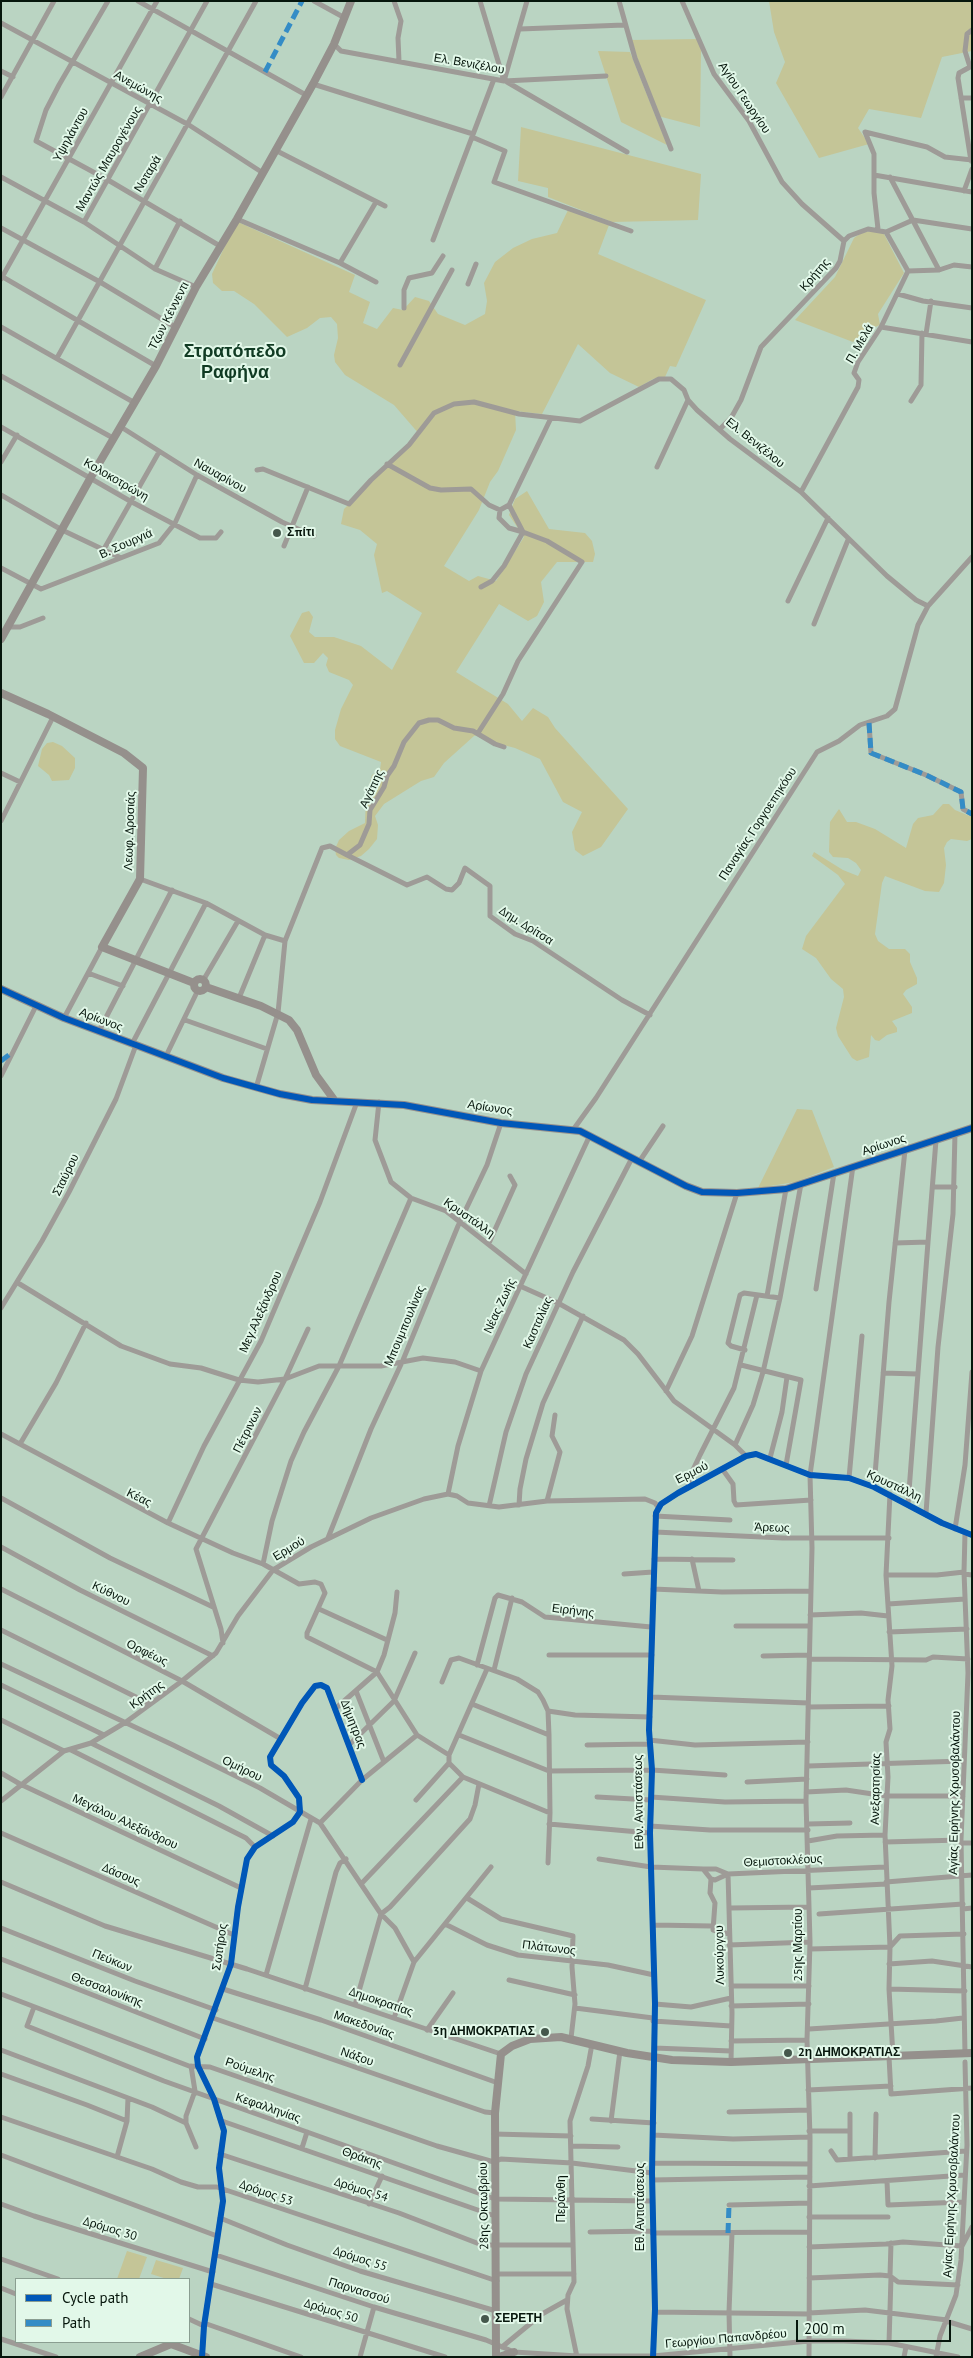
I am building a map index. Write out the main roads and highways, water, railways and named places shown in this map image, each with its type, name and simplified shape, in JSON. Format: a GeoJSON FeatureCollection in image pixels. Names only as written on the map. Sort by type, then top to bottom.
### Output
{"type":"FeatureCollection","features":[{"type":"Feature","properties":{"kind":"place","name":"Σπίτι"},"geometry":{"type":"Point","coordinates":[277,533]}},
{"type":"Feature","properties":{"kind":"place","name":"3η ΔΗΜΟΚΡΑΤΙΑΣ"},"geometry":{"type":"Point","coordinates":[545,2032]}},
{"type":"Feature","properties":{"kind":"place","name":"2η ΔΗΜΟΚΡΑΤΙΑΣ"},"geometry":{"type":"Point","coordinates":[788,2053]}},
{"type":"Feature","properties":{"kind":"place","name":"ΣΕΡΕΤΗ"},"geometry":{"type":"Point","coordinates":[485,2319]}},
{"type":"Feature","properties":{"kind":"district","name":"Στρατόπεδο Ραφήνα"},"geometry":{"type":"Point","coordinates":[235,362]}}]}
